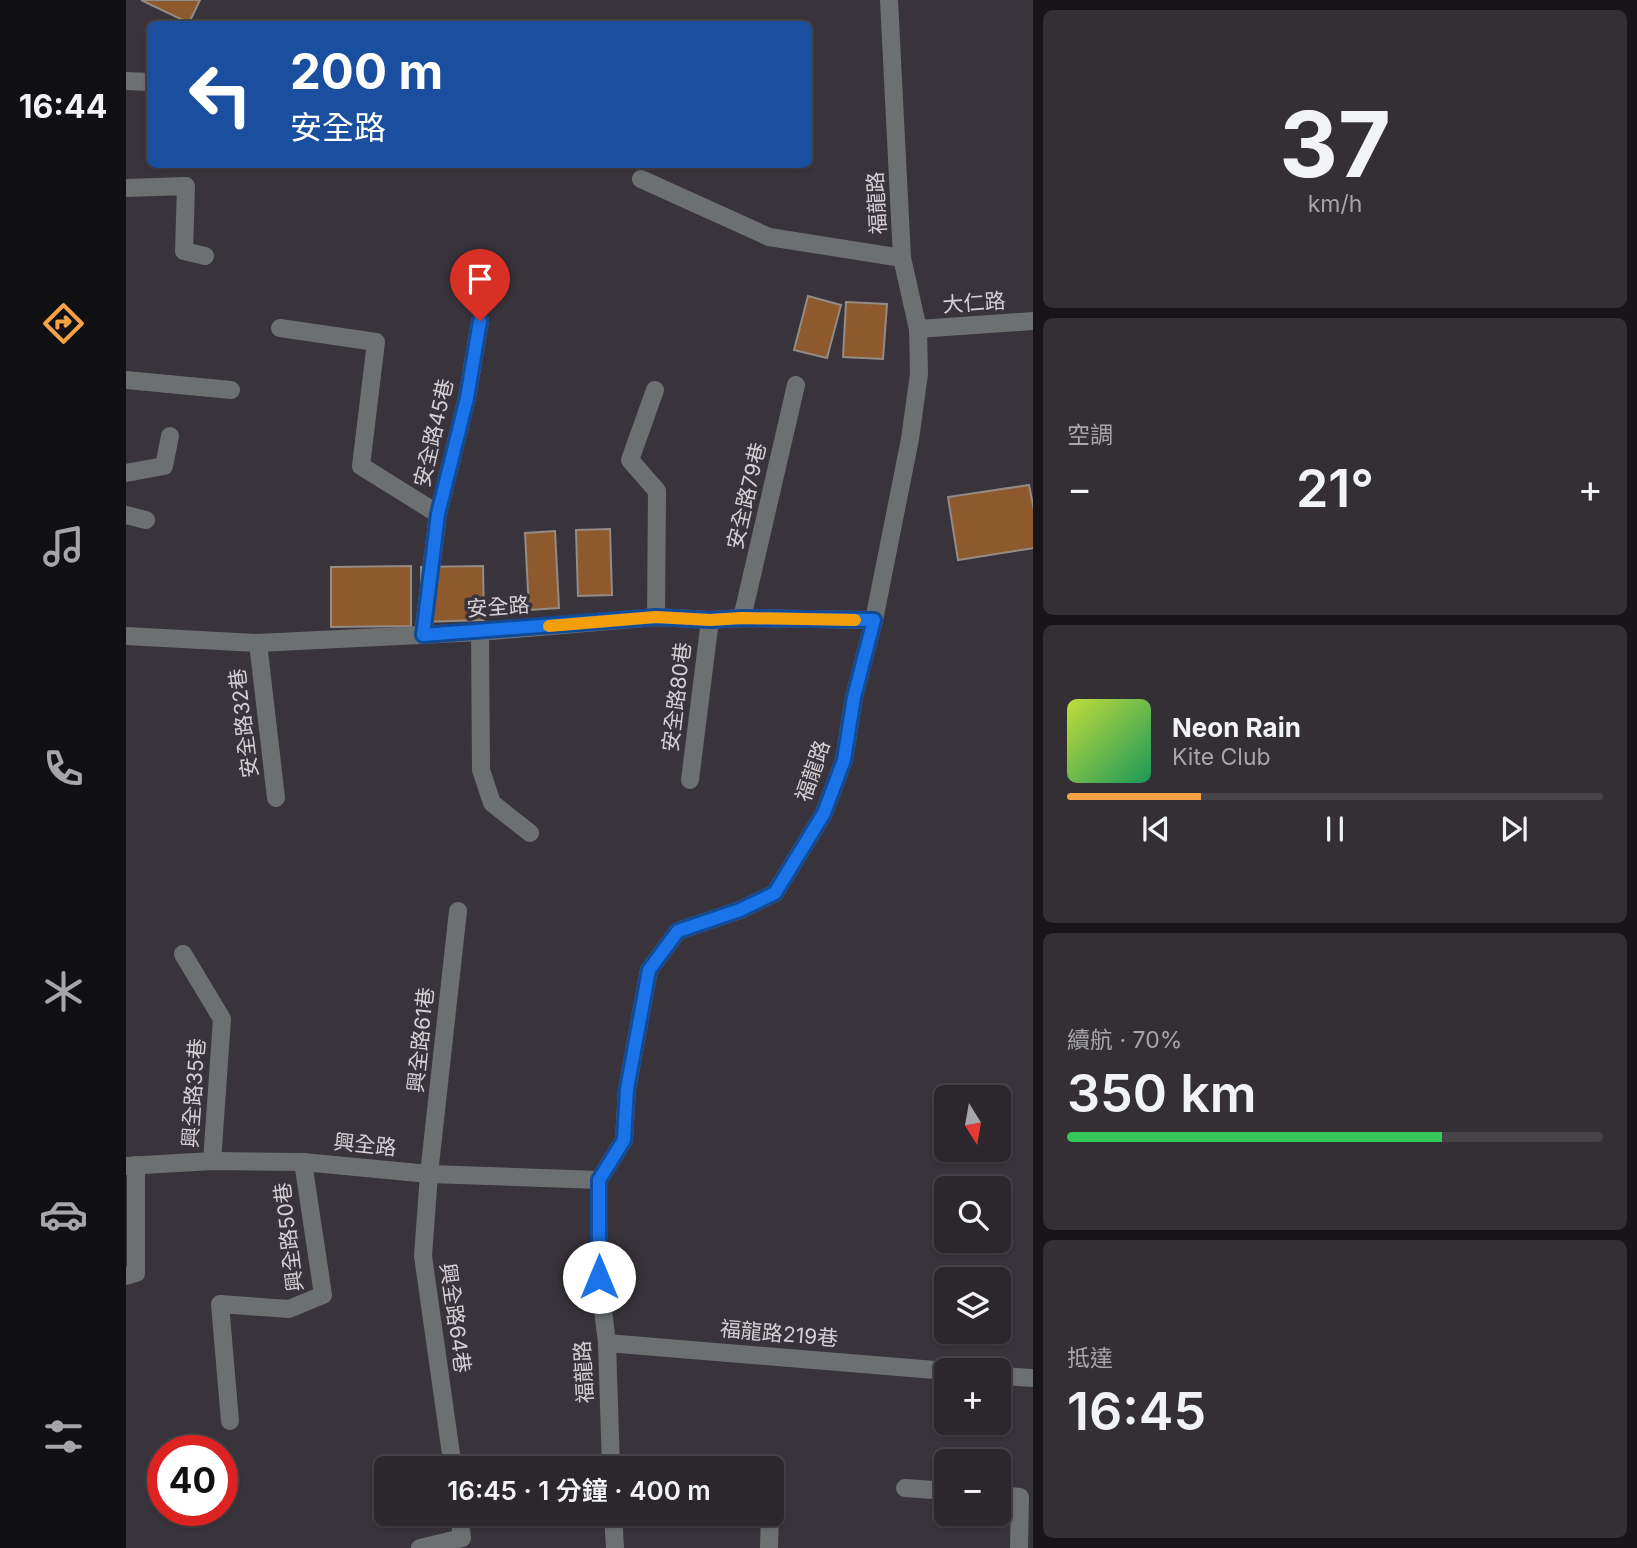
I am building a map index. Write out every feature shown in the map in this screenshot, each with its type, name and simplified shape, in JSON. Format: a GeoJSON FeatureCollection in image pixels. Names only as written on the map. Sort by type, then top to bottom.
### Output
{"type":"FeatureCollection","features":[{"type":"Feature","properties":{"kind":"street","name":"福龍路"},"geometry":{"type":"LineString","coordinates":[[611,1456],[607,1343],[599,1277],[599,1180],[624,1140],[627,1089],[649,970],[678,931],[740,910],[775,893],[824,813],[844,760],[854,697],[874,620],[911,439],[919,374],[918,329],[902,258],[889,0]]}},
{"type":"Feature","properties":{"kind":"street"},"geometry":{"type":"LineString","coordinates":[[126,81],[147,82]]}},
{"type":"Feature","properties":{"kind":"street"},"geometry":{"type":"LineString","coordinates":[[641,179],[769,237],[902,258]]}},
{"type":"Feature","properties":{"kind":"street"},"geometry":{"type":"LineString","coordinates":[[126,188],[186,186],[184,251],[205,256]]}},
{"type":"Feature","properties":{"kind":"street","name":"安全路45巷"},"geometry":{"type":"LineString","coordinates":[[423,635],[438,514],[467,398],[480,321]]}},
{"type":"Feature","properties":{"kind":"street","name":"大仁路"},"geometry":{"type":"LineString","coordinates":[[918,329],[1033,321]]}},
{"type":"Feature","properties":{"kind":"street","name":"安全路45巷"},"geometry":{"type":"LineString","coordinates":[[280,327],[376,342],[361,466],[438,514]]}},
{"type":"Feature","properties":{"kind":"street"},"geometry":{"type":"LineString","coordinates":[[126,380],[231,390]]}},
{"type":"Feature","properties":{"kind":"street","name":"安全路79巷"},"geometry":{"type":"LineString","coordinates":[[742,618],[796,385]]}},
{"type":"Feature","properties":{"kind":"street"},"geometry":{"type":"LineString","coordinates":[[655,390],[630,460],[657,491],[656,617]]}},
{"type":"Feature","properties":{"kind":"street"},"geometry":{"type":"LineString","coordinates":[[126,472],[164,466],[170,436]]}},
{"type":"Feature","properties":{"kind":"street"},"geometry":{"type":"LineString","coordinates":[[126,515],[146,520]]}},
{"type":"Feature","properties":{"kind":"street","name":"安全路"},"geometry":{"type":"LineString","coordinates":[[126,636],[258,643],[480,632],[656,617],[710,620],[874,620]]}},
{"type":"Feature","properties":{"kind":"street","name":"安全路80巷"},"geometry":{"type":"LineString","coordinates":[[690,780],[710,620]]}},
{"type":"Feature","properties":{"kind":"street"},"geometry":{"type":"LineString","coordinates":[[480,632],[481,770],[492,803],[530,833]]}},
{"type":"Feature","properties":{"kind":"street","name":"安全路32巷"},"geometry":{"type":"LineString","coordinates":[[258,643],[276,798]]}},
{"type":"Feature","properties":{"kind":"street","name":"興全路61巷"},"geometry":{"type":"LineString","coordinates":[[429,1174],[458,911]]}},
{"type":"Feature","properties":{"kind":"street","name":"興全路35巷"},"geometry":{"type":"LineString","coordinates":[[183,954],[222,1018],[212,1161]]}},
{"type":"Feature","properties":{"kind":"street","name":"興全路"},"geometry":{"type":"LineString","coordinates":[[131,1165],[212,1161],[303,1162],[429,1174],[599,1180]]}},
{"type":"Feature","properties":{"kind":"street","name":"興全路50巷"},"geometry":{"type":"LineString","coordinates":[[230,1421],[220,1304],[289,1309],[323,1296],[303,1162]]}},
{"type":"Feature","properties":{"kind":"street"},"geometry":{"type":"LineString","coordinates":[[126,1276],[136,1273],[131,1165]]}},
{"type":"Feature","properties":{"kind":"street","name":"興全路64巷"},"geometry":{"type":"LineString","coordinates":[[429,1174],[423,1256],[451,1456]]}},
{"type":"Feature","properties":{"kind":"street","name":"福龍路219巷"},"geometry":{"type":"LineString","coordinates":[[607,1343],[934,1370]]}},
{"type":"Feature","properties":{"kind":"street"},"geometry":{"type":"LineString","coordinates":[[1011,1377],[1033,1378]]}},
{"type":"Feature","properties":{"kind":"street"},"geometry":{"type":"LineString","coordinates":[[905,1488],[934,1490]]}},
{"type":"Feature","properties":{"kind":"street"},"geometry":{"type":"LineString","coordinates":[[1011,1496],[1020,1496],[1019,1548]]}},
{"type":"Feature","properties":{"kind":"street"},"geometry":{"type":"LineString","coordinates":[[420,1548],[462,1538],[460,1526]]}},
{"type":"Feature","properties":{"kind":"street"},"geometry":{"type":"LineString","coordinates":[[614,1526],[615,1548]]}},
{"type":"Feature","properties":{"kind":"street"},"geometry":{"type":"LineString","coordinates":[[769,1548],[770,1526]]}},
{"type":"Feature","properties":{"kind":"building"},"geometry":{"type":"Polygon","coordinates":[[[141,0],[200,0],[190,21],[141,0]]]}},
{"type":"Feature","properties":{"kind":"building"},"geometry":{"type":"Polygon","coordinates":[[[808,296],[841,305],[827,358],[794,350],[808,296]]]}},
{"type":"Feature","properties":{"kind":"building"},"geometry":{"type":"Polygon","coordinates":[[[846,302],[887,304],[883,359],[843,357],[846,302]]]}},
{"type":"Feature","properties":{"kind":"building"},"geometry":{"type":"Polygon","coordinates":[[[1029,485],[1033,505],[1033,548],[958,560],[948,497],[1029,485]]]}},
{"type":"Feature","properties":{"kind":"building"},"geometry":{"type":"Polygon","coordinates":[[[610,529],[612,595],[578,596],[576,530],[610,529]]]}},
{"type":"Feature","properties":{"kind":"building"},"geometry":{"type":"Polygon","coordinates":[[[555,531],[559,608],[529,610],[525,533],[555,531]]]}},
{"type":"Feature","properties":{"kind":"building"},"geometry":{"type":"Polygon","coordinates":[[[411,566],[411,626],[331,627],[331,567],[411,566]]]}},
{"type":"Feature","properties":{"kind":"building"},"geometry":{"type":"Polygon","coordinates":[[[483,566],[484,620],[422,622],[421,567],[483,566]]]}},
{"type":"Feature","properties":{"kind":"slow traffic"},"geometry":{"type":"LineString","coordinates":[[549,626],[656,617],[710,620],[855,620]]}},
{"type":"Feature","properties":{"kind":"route"},"geometry":{"type":"LineString","coordinates":[[480,321],[467,398],[438,514],[423,635],[656,617],[710,620],[874,620],[854,697],[844,760],[824,813],[775,893],[740,910],[678,931],[649,970],[627,1089],[624,1140],[599,1180],[599,1277]]}}]}
